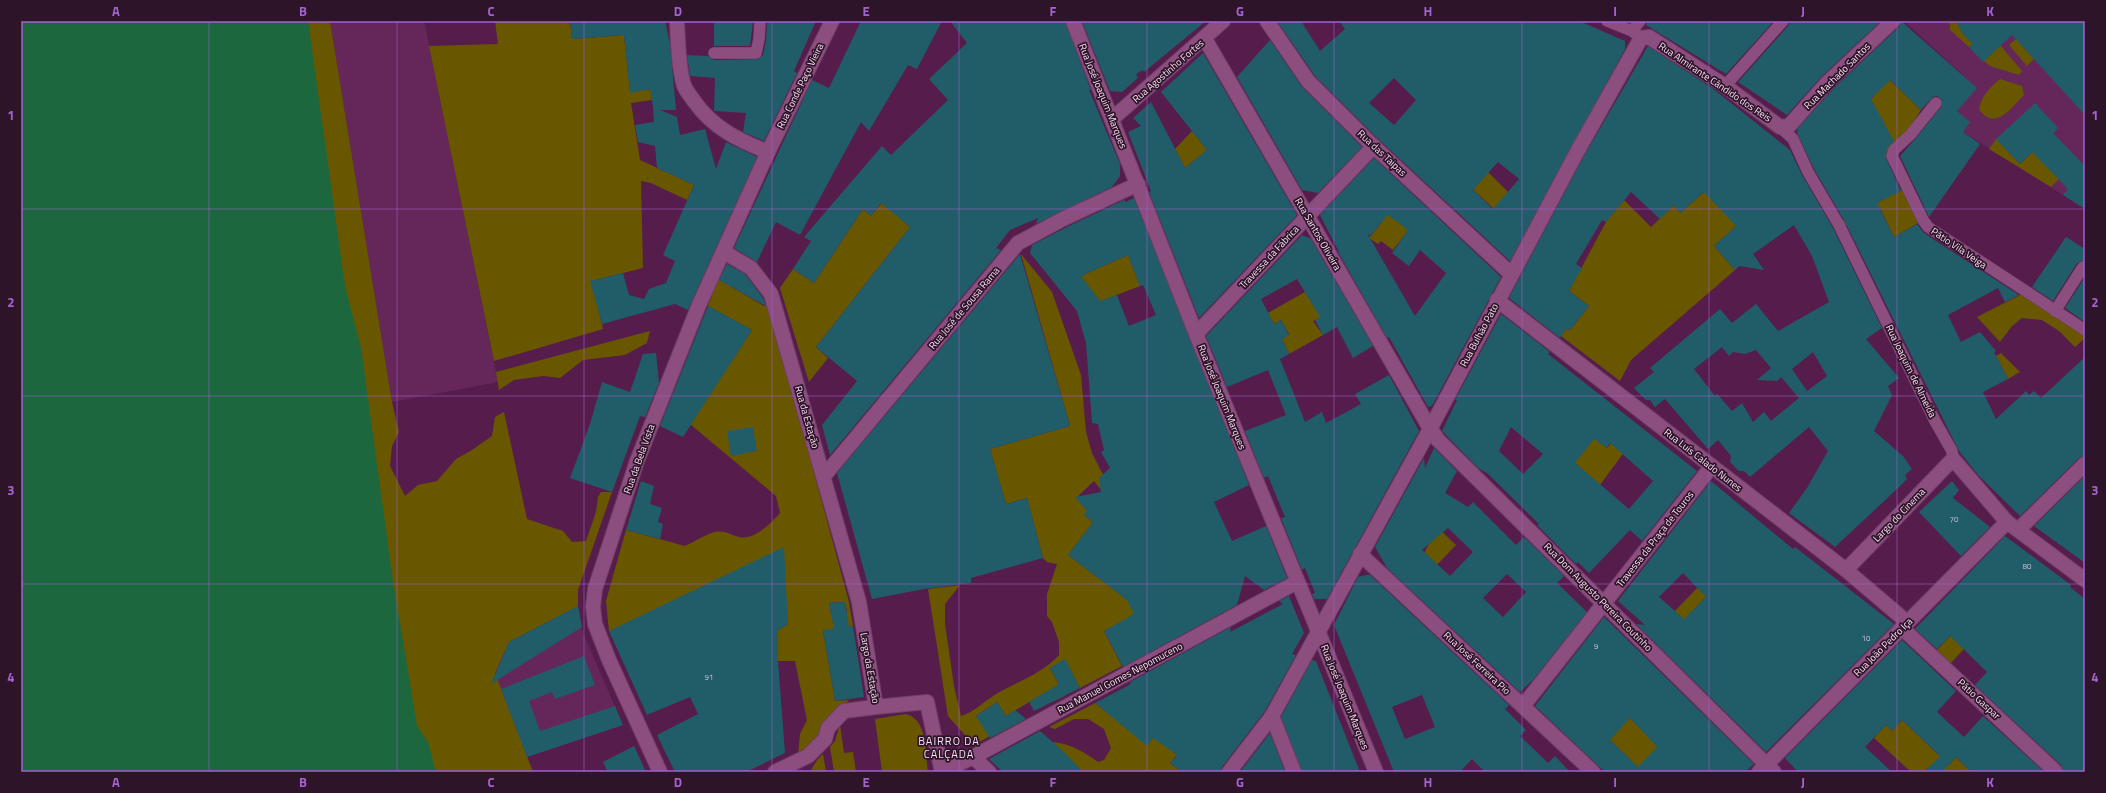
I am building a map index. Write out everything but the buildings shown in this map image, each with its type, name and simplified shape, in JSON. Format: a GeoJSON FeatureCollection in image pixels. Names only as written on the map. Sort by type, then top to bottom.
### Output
{"type":"FeatureCollection","features":[{"type":"Feature","properties":{"kind":"street"},"geometry":{"type":"LineString","coordinates":[[678,21],[678,54],[683,84],[704,114],[720,129],[738,140],[768,152]]}},
{"type":"Feature","properties":{"kind":"street","name":"Rua Conde Paço Vieira"},"geometry":{"type":"LineString","coordinates":[[768,152],[832,21]]}},
{"type":"Feature","properties":{"kind":"street","name":"Rua José Joaquim Marques"},"geometry":{"type":"LineString","coordinates":[[1073,21],[1196,334],[1376,772]]}},
{"type":"Feature","properties":{"kind":"street","name":"Rua Agostinho Fortes"},"geometry":{"type":"LineString","coordinates":[[1112,119],[1205,39],[1223,21]]}},
{"type":"Feature","properties":{"kind":"street","name":"Rua das Taipas"},"geometry":{"type":"LineString","coordinates":[[1267,21],[1308,81],[1374,146],[1511,274]]}},
{"type":"Feature","properties":{"kind":"street","name":"Rua Almirante Cândido dos Reis"},"geometry":{"type":"LineString","coordinates":[[1607,21],[1637,35],[1649,37],[1725,86],[1780,126]]}},
{"type":"Feature","properties":{"kind":"street"},"geometry":{"type":"LineString","coordinates":[[1637,35],[1640,21]]}},
{"type":"Feature","properties":{"kind":"street"},"geometry":{"type":"LineString","coordinates":[[1725,86],[1783,21]]}},
{"type":"Feature","properties":{"kind":"street","name":"Rua Machado Santos"},"geometry":{"type":"LineString","coordinates":[[1780,126],[1790,125],[1827,83],[1893,21]]}},
{"type":"Feature","properties":{"kind":"street"},"geometry":{"type":"LineString","coordinates":[[714,53],[756,53],[760,23]]}},
{"type":"Feature","properties":{"kind":"street","name":"Rua Bulhão Pato"},"geometry":{"type":"LineString","coordinates":[[1229,772],[1272,716],[1318,633],[1360,554],[1430,429],[1637,35]]}},
{"type":"Feature","properties":{"kind":"street","name":"Rua Santos Oliveira"},"geometry":{"type":"LineString","coordinates":[[1205,39],[1430,429]]}},
{"type":"Feature","properties":{"kind":"street","name":"Pátio Vila Veiga"},"geometry":{"type":"LineString","coordinates":[[1936,103],[1911,134],[1894,150],[1892,156],[1922,220],[1928,227],[2085,330]]}},
{"type":"Feature","properties":{"kind":"street","name":"Rua Joaquim de Almeida"},"geometry":{"type":"LineString","coordinates":[[1780,126],[1793,139],[1808,172],[1839,226],[1936,421],[1952,450],[1953,459],[2013,525],[2085,580]]}},
{"type":"Feature","properties":{"kind":"street","name":"Travessa da Fábrica"},"geometry":{"type":"LineString","coordinates":[[1196,334],[1374,146]]}},
{"type":"Feature","properties":{"kind":"street","name":"Rua da Bela Vista"},"geometry":{"type":"LineString","coordinates":[[660,772],[609,660],[595,624],[593,607],[595,589],[637,461],[700,305],[768,152]]}},
{"type":"Feature","properties":{"kind":"street","name":"Rua José de Sousa Rama"},"geometry":{"type":"LineString","coordinates":[[824,476],[1018,243],[1063,219],[1138,184]]}},
{"type":"Feature","properties":{"kind":"street","name":"Rua da Estação"},"geometry":{"type":"LineString","coordinates":[[724,252],[751,268],[771,294],[859,602]]}},
{"type":"Feature","properties":{"kind":"street"},"geometry":{"type":"LineString","coordinates":[[2055,311],[2083,267]]}},
{"type":"Feature","properties":{"kind":"street","name":"Rua Luís Calado Nunes"},"geometry":{"type":"LineString","coordinates":[[1497,300],[1846,570],[1905,625]]}},
{"type":"Feature","properties":{"kind":"street","name":"Rua Dom Augusto Pereira Coutinho"},"geometry":{"type":"LineString","coordinates":[[1430,429],[1438,440],[1605,603],[1767,769]]}},
{"type":"Feature","properties":{"kind":"street","name":"Largo do Cinema"},"geometry":{"type":"LineString","coordinates":[[1846,570],[1953,459]]}},
{"type":"Feature","properties":{"kind":"street","name":"Rua João Pedro Iça"},"geometry":{"type":"LineString","coordinates":[[1767,769],[1905,625],[2013,525],[2085,464]]}},
{"type":"Feature","properties":{"kind":"street","name":"Travessa da Praça de Touros"},"geometry":{"type":"LineString","coordinates":[[1523,706],[1712,466]]}},
{"type":"Feature","properties":{"kind":"street","name":"Rua José Ferreira Pio"},"geometry":{"type":"LineString","coordinates":[[1360,554],[1593,772]]}},
{"type":"Feature","properties":{"kind":"street","name":"Rua Manuel Gomes Nepomuceno"},"geometry":{"type":"LineString","coordinates":[[942,772],[973,758],[1297,582]]}},
{"type":"Feature","properties":{"kind":"street","name":"Largo da Estação"},"geometry":{"type":"LineString","coordinates":[[859,602],[876,707],[927,702],[942,772]]}},
{"type":"Feature","properties":{"kind":"street","name":"Pátio Gaspar"},"geometry":{"type":"LineString","coordinates":[[1905,625],[2055,771]]}},
{"type":"Feature","properties":{"kind":"street"},"geometry":{"type":"LineString","coordinates":[[775,772],[808,756],[825,739],[828,728],[844,712],[876,707]]}},
{"type":"Feature","properties":{"kind":"street"},"geometry":{"type":"LineString","coordinates":[[1272,716],[1294,772]]}},
{"type":"Feature","properties":{"kind":"street"},"geometry":{"type":"LineString","coordinates":[[973,758],[989,772]]}},
{"type":"Feature","properties":{"kind":"shaded area"},"geometry":{"type":"Polygon","coordinates":[[[21,21],[330,21],[392,402],[399,432],[392,446],[390,466],[405,496],[418,485],[437,481],[456,459],[492,436],[495,417],[504,412],[527,519],[563,531],[572,542],[586,541],[596,512],[598,497],[601,492],[612,492],[578,590],[578,606],[509,642],[495,673],[533,772],[189,772],[21,21]]]}},
{"type":"Feature","properties":{"kind":"shaded area"},"geometry":{"type":"Polygon","coordinates":[[[21,21],[308,21],[345,286],[361,348],[393,581],[417,726],[428,742],[436,772],[21,772],[21,21]]]}},
{"type":"Feature","properties":{"kind":"shaded area"},"geometry":{"type":"Polygon","coordinates":[[[330,21],[424,21],[498,382],[392,402],[330,21]]]}},
{"type":"Feature","properties":{"kind":"shaded area"},"geometry":{"type":"Polygon","coordinates":[[[495,21],[570,21],[572,39],[624,35],[630,92],[651,89],[652,100],[631,103],[640,160],[694,185],[687,200],[651,183],[641,181],[643,268],[591,281],[603,329],[494,361],[429,46],[498,44],[495,21]]]}},
{"type":"Feature","properties":{"kind":"shaded area"},"geometry":{"type":"Polygon","coordinates":[[[1904,21],[2085,21],[2085,209],[1963,132],[1944,100],[1964,76],[1904,21]]]}},
{"type":"Feature","properties":{"kind":"shaded area"},"geometry":{"type":"Polygon","coordinates":[[[1947,21],[1958,21],[1963,34],[1973,44],[1969,47],[1950,30],[1950,24],[1947,21]]]}},
{"type":"Feature","properties":{"kind":"shaded area"},"geometry":{"type":"Polygon","coordinates":[[[2016,39],[2034,59],[2027,66],[2009,45],[2016,39]]]}},
{"type":"Feature","properties":{"kind":"shaded area"},"geometry":{"type":"Polygon","coordinates":[[[2000,45],[2022,71],[2019,75],[1990,66],[1984,61],[2000,45]]]}},
{"type":"Feature","properties":{"kind":"shaded area"},"geometry":{"type":"Polygon","coordinates":[[[1867,58],[1921,110],[1910,127],[1886,153],[1871,99],[1873,97],[1867,58]]]}},
{"type":"Feature","properties":{"kind":"shaded area"},"geometry":{"type":"Polygon","coordinates":[[[2000,79],[2022,86],[2024,95],[2003,116],[1991,118],[1985,116],[1979,109],[1986,92],[2000,79]]]}},
{"type":"Feature","properties":{"kind":"shaded area"},"geometry":{"type":"Polygon","coordinates":[[[1192,131],[1207,150],[1185,168],[1175,149],[1192,131]]]}},
{"type":"Feature","properties":{"kind":"shaded area"},"geometry":{"type":"Polygon","coordinates":[[[2048,137],[2059,179],[2051,187],[1989,149],[1996,139],[2020,164],[2048,137]]]}},
{"type":"Feature","properties":{"kind":"shaded area"},"geometry":{"type":"Polygon","coordinates":[[[1453,171],[1488,172],[1508,192],[1507,221],[1453,171]]]}},
{"type":"Feature","properties":{"kind":"shaded area"},"geometry":{"type":"Polygon","coordinates":[[[907,172],[893,212],[910,227],[816,347],[828,358],[809,382],[780,288],[793,269],[814,283],[863,209],[871,216],[907,172]]]}},
{"type":"Feature","properties":{"kind":"shaded area"},"geometry":{"type":"Polygon","coordinates":[[[1724,175],[1736,226],[1714,246],[1735,270],[1631,360],[1620,381],[1561,336],[1566,329],[1570,330],[1589,306],[1569,291],[1606,222],[1624,200],[1651,227],[1674,205],[1680,213],[1724,175]]]}},
{"type":"Feature","properties":{"kind":"shaded area"},"geometry":{"type":"Polygon","coordinates":[[[1902,190],[1918,223],[1894,237],[1880,208],[1845,226],[1842,221],[1902,190]]]}},
{"type":"Feature","properties":{"kind":"shaded area"},"geometry":{"type":"Polygon","coordinates":[[[1367,200],[1409,229],[1393,250],[1381,241],[1378,244],[1369,238],[1383,221],[1367,200]]]}},
{"type":"Feature","properties":{"kind":"shaded area"},"geometry":{"type":"Polygon","coordinates":[[[1021,254],[1052,292],[1081,375],[1086,432],[1092,453],[1101,471],[1110,483],[1102,491],[1094,481],[1076,498],[1103,494],[1084,515],[1093,522],[1068,555],[1142,611],[1104,631],[1122,666],[1080,688],[1065,660],[1050,668],[1065,696],[1052,702],[1046,692],[1006,716],[997,702],[976,716],[988,733],[1011,724],[974,745],[948,716],[928,589],[960,585],[945,604],[945,624],[954,686],[961,716],[974,710],[1001,691],[1036,673],[1059,655],[1059,642],[1052,622],[1047,616],[1047,594],[1057,564],[1047,562],[1043,558],[1027,498],[1006,504],[990,449],[1070,426],[1021,254]]]}},
{"type":"Feature","properties":{"kind":"shaded area"},"geometry":{"type":"Polygon","coordinates":[[[1128,255],[1140,286],[1096,303],[1081,276],[1128,255]]]}},
{"type":"Feature","properties":{"kind":"shaded area"},"geometry":{"type":"Polygon","coordinates":[[[718,279],[764,306],[768,303],[849,602],[853,626],[823,631],[835,701],[849,700],[816,739],[798,755],[800,734],[807,720],[795,661],[778,661],[778,630],[788,624],[785,589],[609,631],[606,601],[626,530],[685,546],[715,532],[724,532],[745,538],[762,530],[780,513],[776,496],[690,424],[752,330],[708,306],[718,279]],[[845,602],[829,603],[831,614],[847,612],[845,602]]]}},
{"type":"Feature","properties":{"kind":"shaded area"},"geometry":{"type":"Polygon","coordinates":[[[1305,292],[1321,317],[1313,321],[1323,335],[1289,354],[1282,339],[1289,334],[1281,320],[1274,324],[1268,313],[1305,292]]]}},
{"type":"Feature","properties":{"kind":"shaded area"},"geometry":{"type":"Polygon","coordinates":[[[2022,294],[2085,336],[2085,338],[2075,347],[2059,331],[2042,320],[2022,318],[2012,326],[2000,342],[1977,317],[2022,294]]]}},
{"type":"Feature","properties":{"kind":"shaded area"},"geometry":{"type":"Polygon","coordinates":[[[650,331],[647,343],[625,355],[583,360],[560,378],[543,376],[514,380],[499,390],[496,372],[650,331]]]}},
{"type":"Feature","properties":{"kind":"shaded area"},"geometry":{"type":"Polygon","coordinates":[[[2001,353],[2020,372],[2008,379],[1996,356],[2001,353]]]}},
{"type":"Feature","properties":{"kind":"shaded area"},"geometry":{"type":"Polygon","coordinates":[[[1580,418],[1595,439],[1607,448],[1613,441],[1625,451],[1600,485],[1575,463],[1580,418]]]}},
{"type":"Feature","properties":{"kind":"shaded area"},"geometry":{"type":"Polygon","coordinates":[[[1433,523],[1456,545],[1432,570],[1421,559],[1429,544],[1433,523]]]}},
{"type":"Feature","properties":{"kind":"shaded area"},"geometry":{"type":"Polygon","coordinates":[[[1702,583],[1711,592],[1694,609],[1697,637],[1670,616],[1702,583]]]}},
{"type":"Feature","properties":{"kind":"shaded area"},"geometry":{"type":"Polygon","coordinates":[[[578,606],[583,633],[623,725],[527,757],[495,673],[509,642],[578,606]]]}},
{"type":"Feature","properties":{"kind":"shaded area"},"geometry":{"type":"Polygon","coordinates":[[[1961,625],[1964,649],[1949,665],[1934,653],[1961,625]]]}},
{"type":"Feature","properties":{"kind":"shaded area"},"geometry":{"type":"Polygon","coordinates":[[[1095,703],[1147,745],[1158,732],[1179,752],[1170,763],[1182,772],[1083,772],[1053,742],[1077,749],[1098,762],[1104,760],[1111,748],[1104,729],[1088,719],[1074,719],[1055,729],[1049,727],[1095,703]]]}},
{"type":"Feature","properties":{"kind":"shaded area"},"geometry":{"type":"Polygon","coordinates":[[[1618,706],[1658,746],[1643,772],[1610,740],[1618,706]]]}},
{"type":"Feature","properties":{"kind":"shaded area"},"geometry":{"type":"Polygon","coordinates":[[[906,714],[913,717],[922,730],[926,747],[928,772],[882,772],[875,719],[906,714]]]}},
{"type":"Feature","properties":{"kind":"shaded area"},"geometry":{"type":"Polygon","coordinates":[[[1902,720],[1949,765],[1956,757],[1971,772],[1934,772],[1929,767],[1924,772],[1911,772],[1874,738],[1886,725],[1892,731],[1902,720]]]}},
{"type":"Feature","properties":{"kind":"shaded area"},"geometry":{"type":"Polygon","coordinates":[[[840,725],[844,753],[853,752],[856,772],[834,772],[830,747],[835,741],[840,725]]]}},
{"type":"Feature","properties":{"kind":"shaded area"},"geometry":{"type":"Polygon","coordinates":[[[823,754],[826,772],[810,772],[817,760],[823,754]]]}},
{"type":"Feature","properties":{"kind":"district","name":"BAIRRO DA CALÇADA"},"geometry":{"type":"Point","coordinates":[949,747]}}]}
